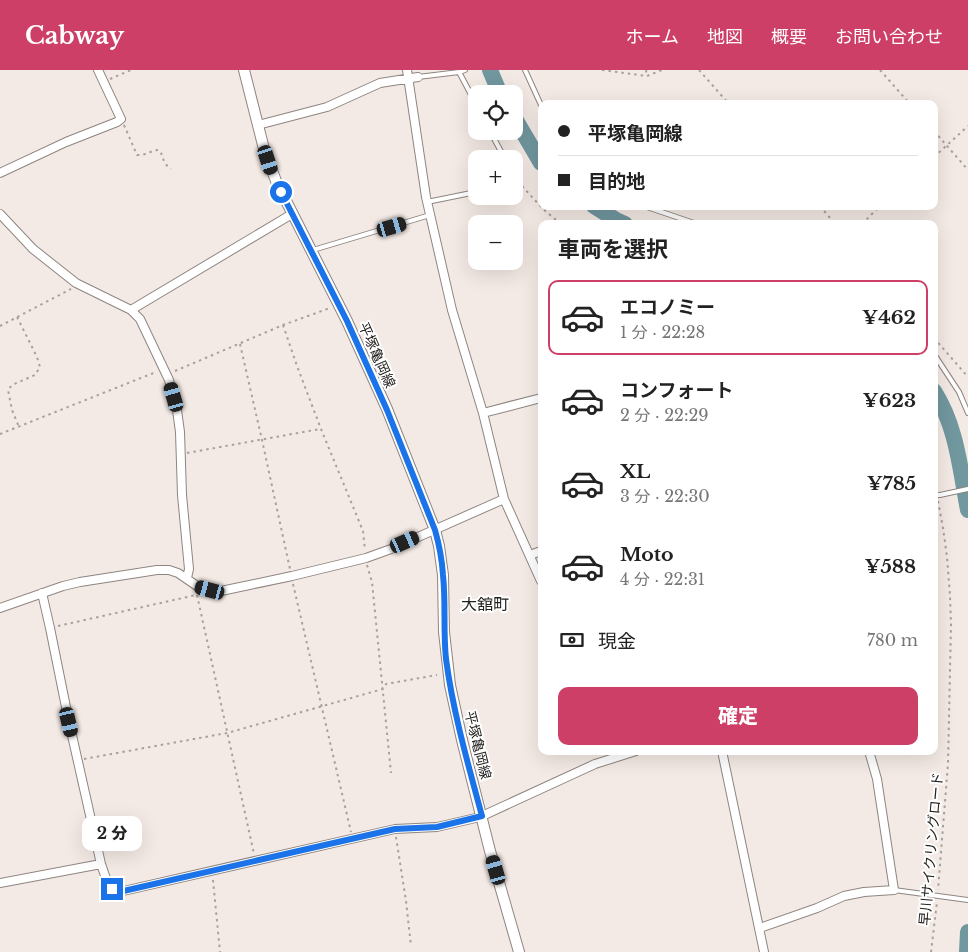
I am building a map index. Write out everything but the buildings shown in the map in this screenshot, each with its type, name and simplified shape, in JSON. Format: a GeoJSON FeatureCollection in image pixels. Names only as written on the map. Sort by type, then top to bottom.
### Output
{"type":"FeatureCollection","features":[{"type":"Feature","properties":{"kind":"main road","name":"平塚亀岡線"},"geometry":{"type":"LineString","coordinates":[[244,70],[271,170],[339,304],[387,410],[435,530],[443,575],[444,632],[450,686],[462,740],[520,952]]}},
{"type":"Feature","properties":{"kind":"street"},"geometry":{"type":"LineString","coordinates":[[0,173],[121,119],[98,70]]}},
{"type":"Feature","properties":{"kind":"street"},"geometry":{"type":"LineString","coordinates":[[258,125],[327,107],[380,83],[408,74],[418,77]]}},
{"type":"Feature","properties":{"kind":"street"},"geometry":{"type":"LineString","coordinates":[[408,74],[427,202],[452,310],[482,413],[504,499],[538,574]]}},
{"type":"Feature","properties":{"kind":"street"},"geometry":{"type":"LineString","coordinates":[[0,214],[33,249],[76,283],[130,310],[140,318],[169,380],[177,410],[189,570],[187,578]]}},
{"type":"Feature","properties":{"kind":"street"},"geometry":{"type":"LineString","coordinates":[[130,310],[292,214]]}},
{"type":"Feature","properties":{"kind":"street"},"geometry":{"type":"LineString","coordinates":[[482,413],[538,399]]}},
{"type":"Feature","properties":{"kind":"street"},"geometry":{"type":"LineString","coordinates":[[0,608],[80,582],[157,570],[168,570],[178,573],[200,588],[221,591],[292,576],[366,558],[391,549],[504,499]]}},
{"type":"Feature","properties":{"kind":"street"},"geometry":{"type":"LineString","coordinates":[[530,555],[538,552]]}},
{"type":"Feature","properties":{"kind":"street"},"geometry":{"type":"LineString","coordinates":[[42,593],[77,761],[101,864],[109,885],[115,892],[256,862],[395,829],[437,827],[482,816],[612,755]]}},
{"type":"Feature","properties":{"kind":"street"},"geometry":{"type":"LineString","coordinates":[[723,755],[764,952]]}},
{"type":"Feature","properties":{"kind":"street"},"geometry":{"type":"LineString","coordinates":[[760,928],[818,908],[844,896],[864,892],[894,890],[876,779],[870,755]]}},
{"type":"Feature","properties":{"kind":"street"},"geometry":{"type":"LineString","coordinates":[[0,883],[101,864]]}},
{"type":"Feature","properties":{"kind":"lane"},"geometry":{"type":"LineString","coordinates":[[525,70],[539,100]]}},
{"type":"Feature","properties":{"kind":"lane"},"geometry":{"type":"LineString","coordinates":[[418,77],[459,71],[468,88]]}},
{"type":"Feature","properties":{"kind":"lane"},"geometry":{"type":"LineString","coordinates":[[427,202],[468,194]]}},
{"type":"Feature","properties":{"kind":"lane"},"geometry":{"type":"LineString","coordinates":[[656,210],[685,220]]}},
{"type":"Feature","properties":{"kind":"lane"},"geometry":{"type":"LineString","coordinates":[[311,251],[430,215]]}},
{"type":"Feature","properties":{"kind":"lane"},"geometry":{"type":"LineString","coordinates":[[938,360],[959,392],[968,413]]}},
{"type":"Feature","properties":{"kind":"lane"},"geometry":{"type":"LineString","coordinates":[[938,495],[968,489]]}},
{"type":"Feature","properties":{"kind":"lane"},"geometry":{"type":"LineString","coordinates":[[894,890],[968,900]]}},
{"type":"Feature","properties":{"kind":"path"},"geometry":{"type":"LineString","coordinates":[[104,82],[131,70]]}},
{"type":"Feature","properties":{"kind":"path"},"geometry":{"type":"LineString","coordinates":[[602,70],[647,76],[662,70]]}},
{"type":"Feature","properties":{"kind":"path"},"geometry":{"type":"LineString","coordinates":[[646,70],[647,76]]}},
{"type":"Feature","properties":{"kind":"path"},"geometry":{"type":"LineString","coordinates":[[699,70],[725,100]]}},
{"type":"Feature","properties":{"kind":"path"},"geometry":{"type":"LineString","coordinates":[[880,70],[906,100]]}},
{"type":"Feature","properties":{"kind":"path"},"geometry":{"type":"LineString","coordinates":[[121,119],[137,155],[159,150],[166,165],[171,169]]}},
{"type":"Feature","properties":{"kind":"path"},"geometry":{"type":"LineString","coordinates":[[938,153],[968,126]]}},
{"type":"Feature","properties":{"kind":"path"},"geometry":{"type":"LineString","coordinates":[[938,136],[968,170]]}},
{"type":"Feature","properties":{"kind":"path"},"geometry":{"type":"LineString","coordinates":[[523,187],[538,204]]}},
{"type":"Feature","properties":{"kind":"path"},"geometry":{"type":"LineString","coordinates":[[544,210],[556,220]]}},
{"type":"Feature","properties":{"kind":"path"},"geometry":{"type":"LineString","coordinates":[[823,210],[832,220]]}},
{"type":"Feature","properties":{"kind":"path"},"geometry":{"type":"LineString","coordinates":[[866,220],[876,210]]}},
{"type":"Feature","properties":{"kind":"path"},"geometry":{"type":"LineString","coordinates":[[0,326],[74,288],[76,283]]}},
{"type":"Feature","properties":{"kind":"path"},"geometry":{"type":"LineString","coordinates":[[0,434],[73,404],[240,344],[283,325],[339,304]]}},
{"type":"Feature","properties":{"kind":"path"},"geometry":{"type":"LineString","coordinates":[[17,317],[40,367],[35,375],[12,385],[8,390],[12,410],[19,426]]}},
{"type":"Feature","properties":{"kind":"path"},"geometry":{"type":"LineString","coordinates":[[283,325],[320,429],[363,531],[366,558],[372,582],[391,772]]}},
{"type":"Feature","properties":{"kind":"path"},"geometry":{"type":"LineString","coordinates":[[938,343],[968,377]]}},
{"type":"Feature","properties":{"kind":"path"},"geometry":{"type":"LineString","coordinates":[[240,344],[353,839]]}},
{"type":"Feature","properties":{"kind":"path"},"geometry":{"type":"LineString","coordinates":[[180,455],[320,429]]}},
{"type":"Feature","properties":{"kind":"path","name":"早川サイクリングロード"},"geometry":{"type":"LineString","coordinates":[[931,952],[939,896],[948,764],[951,624],[947,557],[938,500]]}},
{"type":"Feature","properties":{"kind":"path"},"geometry":{"type":"LineString","coordinates":[[50,628],[196,595],[256,862]]}},
{"type":"Feature","properties":{"kind":"path"},"geometry":{"type":"LineString","coordinates":[[77,761],[227,733],[383,689],[386,684],[437,675]]}},
{"type":"Feature","properties":{"kind":"path"},"geometry":{"type":"LineString","coordinates":[[395,829],[411,946]]}},
{"type":"Feature","properties":{"kind":"path"},"geometry":{"type":"LineString","coordinates":[[212,871],[220,952]]}},
{"type":"Feature","properties":{"kind":"waterway"},"geometry":{"type":"LineString","coordinates":[[490,70],[496,85]]}},
{"type":"Feature","properties":{"kind":"waterway"},"geometry":{"type":"LineString","coordinates":[[523,132],[538,158]]}},
{"type":"Feature","properties":{"kind":"waterway"},"geometry":{"type":"LineString","coordinates":[[600,210],[616,220]]}},
{"type":"Feature","properties":{"kind":"waterway"},"geometry":{"type":"LineString","coordinates":[[938,398],[953,434],[968,510]]}},
{"type":"Feature","properties":{"kind":"waterway"},"geometry":{"type":"LineString","coordinates":[[967,952],[968,932]]}},
{"type":"Feature","properties":{"kind":"district","name":"大舘町"},"geometry":{"type":"Point","coordinates":[485,604]}},
{"type":"Feature","properties":{"kind":"route"},"geometry":{"type":"LineString","coordinates":[[112,889],[115,892],[119,892],[395,829],[437,827],[482,816],[450,686],[444,632],[443,575],[435,530],[387,410],[347,321],[281,192]]}}]}
